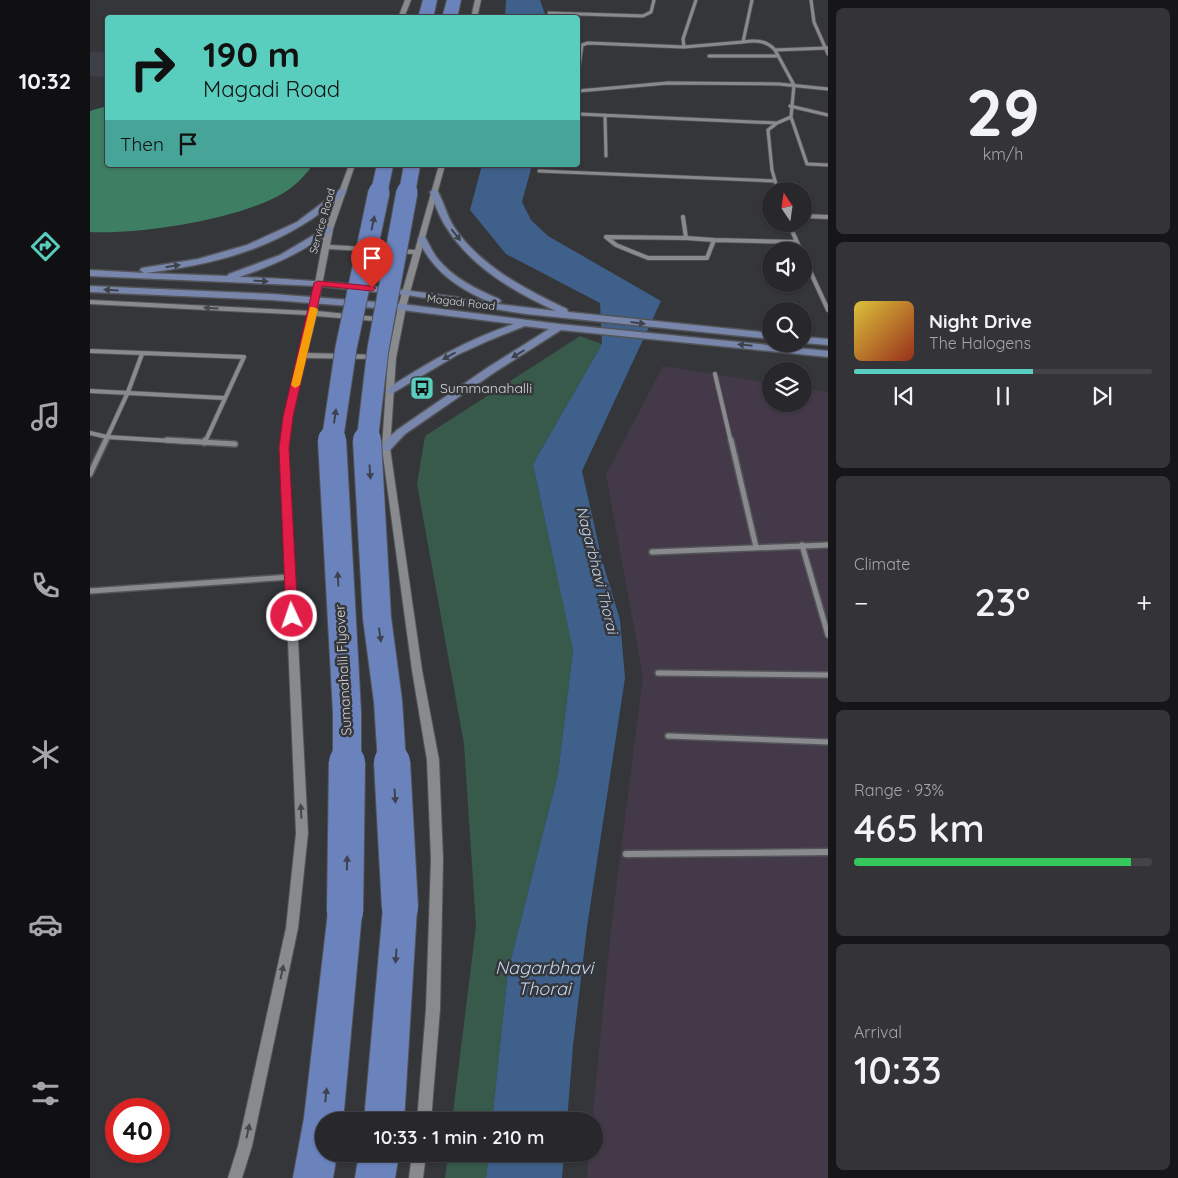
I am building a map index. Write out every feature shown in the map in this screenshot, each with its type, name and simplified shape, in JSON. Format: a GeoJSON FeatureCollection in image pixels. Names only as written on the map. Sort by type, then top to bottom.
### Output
{"type":"FeatureCollection","features":[{"type":"Feature","properties":{"kind":"highway"},"geometry":{"type":"LineString","coordinates":[[426,15],[430,0]]}},
{"type":"Feature","properties":{"kind":"highway"},"geometry":{"type":"LineString","coordinates":[[450,15],[454,0]]}},
{"type":"Feature","properties":{"kind":"highway","name":"Sumanahalli Flyover"},"geometry":{"type":"LineString","coordinates":[[313,1178],[324,1118],[346,912],[348,816],[346,712],[332,440],[346,348],[386,167]]}},
{"type":"Feature","properties":{"kind":"highway"},"geometry":{"type":"LineString","coordinates":[[385,1112],[400,908],[389,710],[377,618],[367,440],[378,349],[412,167]]}},
{"type":"Feature","properties":{"kind":"highway"},"geometry":{"type":"LineString","coordinates":[[375,1178],[378,1162]]}},
{"type":"Feature","properties":{"kind":"main road"},"geometry":{"type":"LineString","coordinates":[[90,273],[131,271],[177,265],[241,250],[278,236],[309,219],[342,191]]}},
{"type":"Feature","properties":{"kind":"main road"},"geometry":{"type":"LineString","coordinates":[[434,192],[452,231],[477,259],[511,284],[552,306],[577,316]]}},
{"type":"Feature","properties":{"kind":"main road"},"geometry":{"type":"LineString","coordinates":[[220,279],[255,269],[286,256],[310,243],[329,229]]}},
{"type":"Feature","properties":{"kind":"main road"},"geometry":{"type":"LineString","coordinates":[[422,239],[434,260],[456,281],[488,298],[526,311]]}},
{"type":"Feature","properties":{"kind":"main road","name":"Magadi Road"},"geometry":{"type":"LineString","coordinates":[[90,273],[318,283],[407,292],[526,311],[762,335]]}},
{"type":"Feature","properties":{"kind":"main road","name":"Magadi Road"},"geometry":{"type":"LineString","coordinates":[[90,289],[316,300],[402,307],[558,327],[828,354]]}},
{"type":"Feature","properties":{"kind":"main road"},"geometry":{"type":"LineString","coordinates":[[391,391],[462,349],[498,332],[526,323]]}},
{"type":"Feature","properties":{"kind":"main road"},"geometry":{"type":"LineString","coordinates":[[386,448],[401,432],[491,370],[558,327]]}},
{"type":"Feature","properties":{"kind":"main road"},"geometry":{"type":"LineString","coordinates":[[812,341],[828,342]]}},
{"type":"Feature","properties":{"kind":"street"},"geometry":{"type":"LineString","coordinates":[[402,15],[408,0]]}},
{"type":"Feature","properties":{"kind":"street"},"geometry":{"type":"LineString","coordinates":[[475,15],[478,0]]}},
{"type":"Feature","properties":{"kind":"street"},"geometry":{"type":"LineString","coordinates":[[549,13],[643,16],[650,12],[654,0]]}},
{"type":"Feature","properties":{"kind":"street"},"geometry":{"type":"LineString","coordinates":[[684,47],[683,39],[696,0]]}},
{"type":"Feature","properties":{"kind":"street"},"geometry":{"type":"LineString","coordinates":[[744,42],[752,0]]}},
{"type":"Feature","properties":{"kind":"street"},"geometry":{"type":"LineString","coordinates":[[812,0],[814,22],[828,54]]}},
{"type":"Feature","properties":{"kind":"street"},"geometry":{"type":"LineString","coordinates":[[580,60],[582,45],[588,42],[684,47],[753,40],[769,43],[788,70],[794,87],[790,106],[791,117],[807,164],[828,165]]}},
{"type":"Feature","properties":{"kind":"street"},"geometry":{"type":"LineString","coordinates":[[775,50],[827,48]]}},
{"type":"Feature","properties":{"kind":"street"},"geometry":{"type":"LineString","coordinates":[[709,56],[777,56]]}},
{"type":"Feature","properties":{"kind":"street"},"geometry":{"type":"LineString","coordinates":[[580,91],[668,83],[760,83],[828,89]]}},
{"type":"Feature","properties":{"kind":"street"},"geometry":{"type":"LineString","coordinates":[[790,106],[828,114]]}},
{"type":"Feature","properties":{"kind":"street"},"geometry":{"type":"LineString","coordinates":[[580,114],[776,123]]}},
{"type":"Feature","properties":{"kind":"street"},"geometry":{"type":"LineString","coordinates":[[605,115],[606,156]]}},
{"type":"Feature","properties":{"kind":"street"},"geometry":{"type":"LineString","coordinates":[[539,171],[775,181],[768,130],[776,123],[791,117]]}},
{"type":"Feature","properties":{"kind":"street","name":"Service Road"},"geometry":{"type":"LineString","coordinates":[[236,1178],[245,1146],[292,928],[302,833],[284,448],[288,417],[316,300],[329,229],[351,167]]}},
{"type":"Feature","properties":{"kind":"street"},"geometry":{"type":"LineString","coordinates":[[425,1112],[434,1008],[437,859],[434,769],[417,670],[386,448],[392,358],[399,321],[441,167]]}},
{"type":"Feature","properties":{"kind":"street"},"geometry":{"type":"LineString","coordinates":[[812,216],[828,217]]}},
{"type":"Feature","properties":{"kind":"street"},"geometry":{"type":"LineString","coordinates":[[683,217],[686,238]]}},
{"type":"Feature","properties":{"kind":"street"},"geometry":{"type":"LineString","coordinates":[[714,240],[707,258],[648,258],[616,245],[606,236],[796,242],[792,232]]}},
{"type":"Feature","properties":{"kind":"street"},"geometry":{"type":"LineString","coordinates":[[326,247],[418,252]]}},
{"type":"Feature","properties":{"kind":"street"},"geometry":{"type":"LineString","coordinates":[[812,275],[828,310]]}},
{"type":"Feature","properties":{"kind":"street"},"geometry":{"type":"LineString","coordinates":[[90,302],[312,313],[399,321]]}},
{"type":"Feature","properties":{"kind":"street"},"geometry":{"type":"LineString","coordinates":[[90,351],[244,357],[204,443]]}},
{"type":"Feature","properties":{"kind":"street"},"geometry":{"type":"LineString","coordinates":[[90,474],[128,392],[142,354]]}},
{"type":"Feature","properties":{"kind":"street"},"geometry":{"type":"LineString","coordinates":[[302,355],[392,358]]}},
{"type":"Feature","properties":{"kind":"street"},"geometry":{"type":"LineString","coordinates":[[715,374],[756,547]]}},
{"type":"Feature","properties":{"kind":"street"},"geometry":{"type":"LineString","coordinates":[[90,391],[224,398]]}},
{"type":"Feature","properties":{"kind":"street"},"geometry":{"type":"LineString","coordinates":[[90,433],[107,437],[235,444]]}},
{"type":"Feature","properties":{"kind":"street"},"geometry":{"type":"LineString","coordinates":[[802,545],[828,635]]}},
{"type":"Feature","properties":{"kind":"street"},"geometry":{"type":"LineString","coordinates":[[652,552],[828,545]]}},
{"type":"Feature","properties":{"kind":"street"},"geometry":{"type":"LineString","coordinates":[[90,590],[290,577]]}},
{"type":"Feature","properties":{"kind":"street"},"geometry":{"type":"LineString","coordinates":[[658,673],[828,674]]}},
{"type":"Feature","properties":{"kind":"street"},"geometry":{"type":"LineString","coordinates":[[668,736],[828,742]]}},
{"type":"Feature","properties":{"kind":"street"},"geometry":{"type":"LineString","coordinates":[[626,854],[828,852]]}},
{"type":"Feature","properties":{"kind":"street"},"geometry":{"type":"LineString","coordinates":[[416,1178],[418,1162]]}},
{"type":"Feature","properties":{"kind":"shaded area"},"geometry":{"type":"Polygon","coordinates":[[[90,52],[105,52],[105,77],[90,76],[90,52]]]}},
{"type":"Feature","properties":{"kind":"shaded area"},"geometry":{"type":"Polygon","coordinates":[[[663,366],[762,382],[762,412],[812,412],[812,389],[828,392],[828,1178],[587,1178],[588,1162],[603,1162],[603,1112],[593,1112],[611,929],[643,676],[606,475],[663,366]]]}},
{"type":"Feature","properties":{"kind":"green space"},"geometry":{"type":"Polygon","coordinates":[[[105,107],[105,167],[310,167],[310,169],[285,192],[267,202],[244,210],[162,228],[90,232],[90,111],[105,107]]]}},
{"type":"Feature","properties":{"kind":"green space"},"geometry":{"type":"Polygon","coordinates":[[[580,336],[602,344],[533,464],[573,649],[558,774],[508,971],[493,1112],[453,1112],[476,926],[464,744],[417,484],[425,436],[580,336]]]}},
{"type":"Feature","properties":{"kind":"green space"},"geometry":{"type":"Polygon","coordinates":[[[447,1162],[488,1162],[486,1178],[445,1178],[447,1162]]]}},
{"type":"Feature","properties":{"kind":"water"},"geometry":{"type":"Polygon","coordinates":[[[506,0],[540,0],[545,15],[505,15],[506,0]]]}},
{"type":"Feature","properties":{"kind":"water","name":"Nagarbhavi Thorai"},"geometry":{"type":"Polygon","coordinates":[[[481,167],[531,167],[522,202],[531,220],[548,236],[661,301],[582,471],[602,560],[620,620],[625,678],[587,927],[573,1046],[568,1112],[493,1112],[508,971],[558,774],[573,650],[533,464],[602,344],[600,303],[506,254],[470,210],[481,167]]]}},
{"type":"Feature","properties":{"kind":"water"},"geometry":{"type":"Polygon","coordinates":[[[488,1162],[563,1162],[562,1178],[486,1178],[488,1162]]]}},
{"type":"Feature","properties":{"kind":"slow traffic"},"geometry":{"type":"LineString","coordinates":[[295,385],[313,309]]}},
{"type":"Feature","properties":{"kind":"place","name":"Summanahalli"},"geometry":{"type":"Point","coordinates":[422,388]}},
{"type":"Feature","properties":{"kind":"route"},"geometry":{"type":"LineString","coordinates":[[292,616],[284,448],[288,417],[308,324],[316,300],[318,283],[372,288]]}}]}
